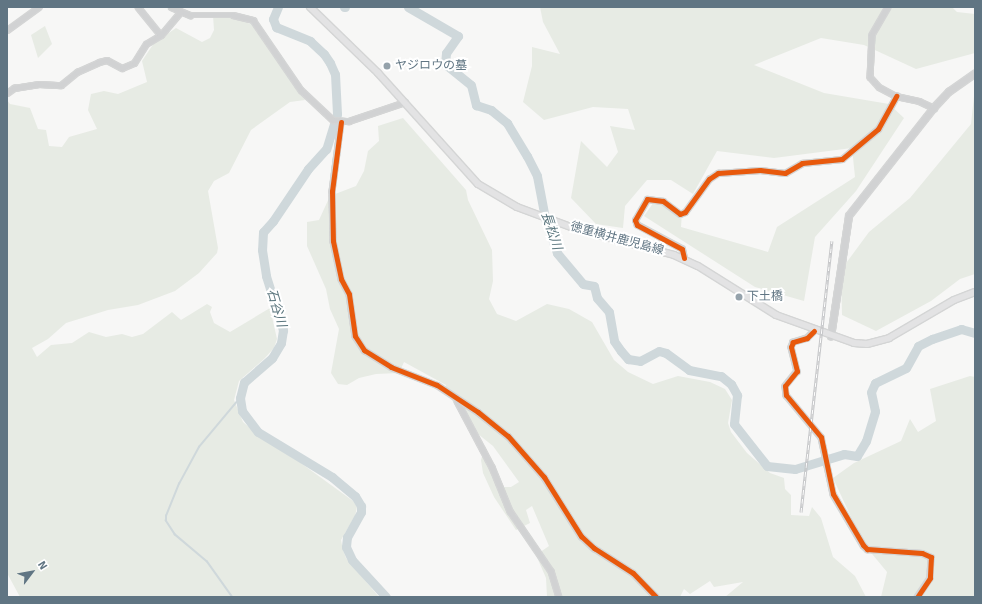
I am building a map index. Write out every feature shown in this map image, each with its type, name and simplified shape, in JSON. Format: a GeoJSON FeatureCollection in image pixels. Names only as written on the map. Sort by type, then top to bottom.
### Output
{"type":"FeatureCollection","features":[{"type":"Feature","properties":{"kind":"main road","name":"徳重横井鹿児島線"},"geometry":{"type":"LineString","coordinates":[[315,9],[405,102],[478,184],[503,200],[538,215],[608,238],[684,258],[765,310],[814,331],[854,343],[879,342],[954,300],[975,292]]}},
{"type":"Feature","properties":{"kind":"street"},"geometry":{"type":"LineString","coordinates":[[7,30],[20,23],[39,7]]}},
{"type":"Feature","properties":{"kind":"street"},"geometry":{"type":"LineString","coordinates":[[138,7],[161,34]]}},
{"type":"Feature","properties":{"kind":"street"},"geometry":{"type":"LineString","coordinates":[[171,7],[180,12],[233,15],[252,20],[301,90],[333,120],[341,122],[405,102]]}},
{"type":"Feature","properties":{"kind":"street"},"geometry":{"type":"LineString","coordinates":[[888,7],[872,35],[870,77],[879,87],[896,96],[919,101],[934,108]]}},
{"type":"Feature","properties":{"kind":"street"},"geometry":{"type":"LineString","coordinates":[[7,93],[14,88],[39,84],[61,85],[77,72],[106,60],[122,68],[134,63],[146,44],[161,34],[180,12]]}},
{"type":"Feature","properties":{"kind":"street"},"geometry":{"type":"LineString","coordinates":[[831,336],[849,216],[934,108],[950,92],[975,74]]}},
{"type":"Feature","properties":{"kind":"street"},"geometry":{"type":"LineString","coordinates":[[684,258],[682,249],[637,225],[635,220],[647,199],[663,201],[680,214],[685,212],[709,179],[718,174],[760,170],[785,173],[802,163],[842,159],[878,128],[896,96]]}},
{"type":"Feature","properties":{"kind":"street"},"geometry":{"type":"LineString","coordinates":[[341,122],[332,191],[333,241],[341,279],[349,294],[355,336],[364,350],[374,359],[422,378],[478,412],[508,436],[544,477],[581,536],[594,548],[634,573],[656,597]]}},
{"type":"Feature","properties":{"kind":"street"},"geometry":{"type":"LineString","coordinates":[[814,331],[807,338],[793,342],[791,347],[797,371],[785,386],[785,391],[798,412],[821,437],[824,455],[838,505],[854,533],[867,549],[922,553],[931,557],[930,578],[917,597]]}},
{"type":"Feature","properties":{"kind":"street"},"geometry":{"type":"LineString","coordinates":[[456,399],[492,467],[510,511],[551,571],[559,597]]}},
{"type":"Feature","properties":{"kind":"shaded area"},"geometry":{"type":"Polygon","coordinates":[[[540,7],[952,7],[957,12],[975,14],[975,53],[916,69],[864,45],[821,38],[754,65],[824,93],[889,104],[904,118],[856,191],[815,237],[804,301],[755,287],[644,216],[656,199],[682,212],[681,227],[768,252],[777,227],[855,177],[852,148],[774,158],[717,151],[693,194],[671,180],[647,180],[625,206],[623,228],[596,224],[571,198],[581,141],[607,167],[618,152],[610,126],[635,130],[628,109],[593,107],[544,120],[523,102],[532,66],[532,47],[560,54],[543,22],[540,7]]]}},
{"type":"Feature","properties":{"kind":"shaded area"},"geometry":{"type":"Polygon","coordinates":[[[213,16],[239,19],[255,26],[305,100],[290,102],[251,130],[229,173],[214,181],[208,191],[218,248],[217,253],[199,273],[175,291],[138,305],[108,310],[66,323],[48,339],[32,348],[37,357],[51,345],[72,343],[89,332],[106,337],[122,334],[132,337],[143,334],[172,312],[181,320],[207,304],[212,307],[210,312],[214,323],[230,332],[270,308],[277,339],[274,348],[239,381],[234,400],[243,422],[264,440],[298,461],[353,501],[357,507],[355,516],[341,540],[343,550],[346,558],[379,597],[20,597],[7,573],[7,100],[10,104],[30,108],[38,129],[46,130],[49,146],[62,147],[69,137],[97,129],[88,110],[91,94],[104,91],[118,94],[147,82],[142,61],[154,43],[176,28],[202,42],[210,38],[214,30],[213,16]]]}},
{"type":"Feature","properties":{"kind":"shaded area"},"geometry":{"type":"Polygon","coordinates":[[[45,26],[52,44],[38,58],[31,35],[45,26]]]}},
{"type":"Feature","properties":{"kind":"shaded area"},"geometry":{"type":"Polygon","coordinates":[[[975,87],[975,274],[960,279],[931,301],[876,331],[842,315],[841,270],[869,232],[910,198],[971,124],[975,87]]]}},
{"type":"Feature","properties":{"kind":"shaded area"},"geometry":{"type":"Polygon","coordinates":[[[403,118],[466,190],[468,200],[492,250],[493,281],[489,299],[497,314],[516,321],[547,304],[569,309],[592,322],[614,360],[628,372],[653,384],[678,376],[710,382],[725,389],[732,400],[728,423],[731,432],[747,453],[770,473],[784,478],[785,489],[791,495],[791,515],[809,516],[812,507],[821,518],[833,557],[855,576],[866,597],[725,597],[743,582],[714,587],[710,581],[690,594],[684,589],[680,597],[547,597],[546,578],[536,555],[549,546],[532,506],[526,510],[530,523],[516,530],[494,497],[483,473],[481,460],[485,446],[504,487],[511,487],[519,482],[493,446],[468,426],[445,389],[446,385],[404,362],[399,373],[376,374],[359,378],[347,385],[338,384],[331,373],[339,329],[330,309],[326,289],[307,246],[307,222],[319,220],[330,196],[356,186],[364,171],[368,151],[379,141],[378,126],[403,118]]]}},
{"type":"Feature","properties":{"kind":"shaded area"},"geometry":{"type":"Polygon","coordinates":[[[970,376],[975,377],[975,597],[881,597],[887,572],[863,543],[833,478],[854,463],[901,441],[910,419],[918,432],[936,421],[930,389],[970,376]]]}},
{"type":"Feature","properties":{"kind":"waterway","name":"石谷川"},"geometry":{"type":"LineString","coordinates":[[278,7],[273,19],[276,27],[310,41],[324,54],[330,63],[335,74],[337,114],[326,149],[308,169],[273,221],[263,232],[262,250],[266,276],[283,330],[281,343],[272,358],[244,382],[240,398],[242,411],[258,432],[332,477],[355,496],[361,506],[361,512],[347,537],[346,547],[352,560],[386,597]]}},
{"type":"Feature","properties":{"kind":"waterway","name":"長松川"},"geometry":{"type":"LineString","coordinates":[[408,7],[458,36],[446,53],[445,64],[471,85],[476,105],[491,110],[507,123],[537,176],[545,218],[557,253],[583,284],[594,286],[597,298],[609,312],[614,341],[621,351],[628,359],[640,361],[659,351],[666,353],[689,370],[721,376],[731,384],[737,395],[734,424],[767,466],[795,469],[844,454],[857,456],[866,441],[875,411],[871,392],[875,383],[906,368],[918,346],[932,339],[961,329],[975,333]]}},
{"type":"Feature","properties":{"kind":"waterway"},"geometry":{"type":"LineString","coordinates":[[232,597],[207,562],[175,535],[166,521],[166,516],[179,484],[199,447],[240,398]]}},
{"type":"Feature","properties":{"kind":"railway"},"geometry":{"type":"LineString","coordinates":[[801,512],[832,241]]}},
{"type":"Feature","properties":{"kind":"cycle path"},"geometry":{"type":"LineString","coordinates":[[684,258],[682,249],[637,225],[635,220],[647,199],[663,201],[680,214],[685,212],[709,179],[718,173],[760,170],[785,173],[802,163],[842,159],[878,129],[896,96]]}},
{"type":"Feature","properties":{"kind":"cycle path"},"geometry":{"type":"LineString","coordinates":[[341,122],[332,191],[333,241],[341,279],[349,294],[355,336],[364,350],[391,367],[437,385],[478,412],[508,436],[544,477],[581,536],[594,548],[633,573],[656,597]]}},
{"type":"Feature","properties":{"kind":"cycle path"},"geometry":{"type":"LineString","coordinates":[[814,331],[807,338],[793,342],[791,347],[797,371],[785,386],[786,395],[821,437],[833,494],[863,545],[867,549],[922,553],[931,557],[930,578],[917,597]]}},
{"type":"Feature","properties":{"kind":"place","name":"ヤジロウの墓"},"geometry":{"type":"Point","coordinates":[387,66]}},
{"type":"Feature","properties":{"kind":"place","name":"下土橋"},"geometry":{"type":"Point","coordinates":[739,297]}}]}
